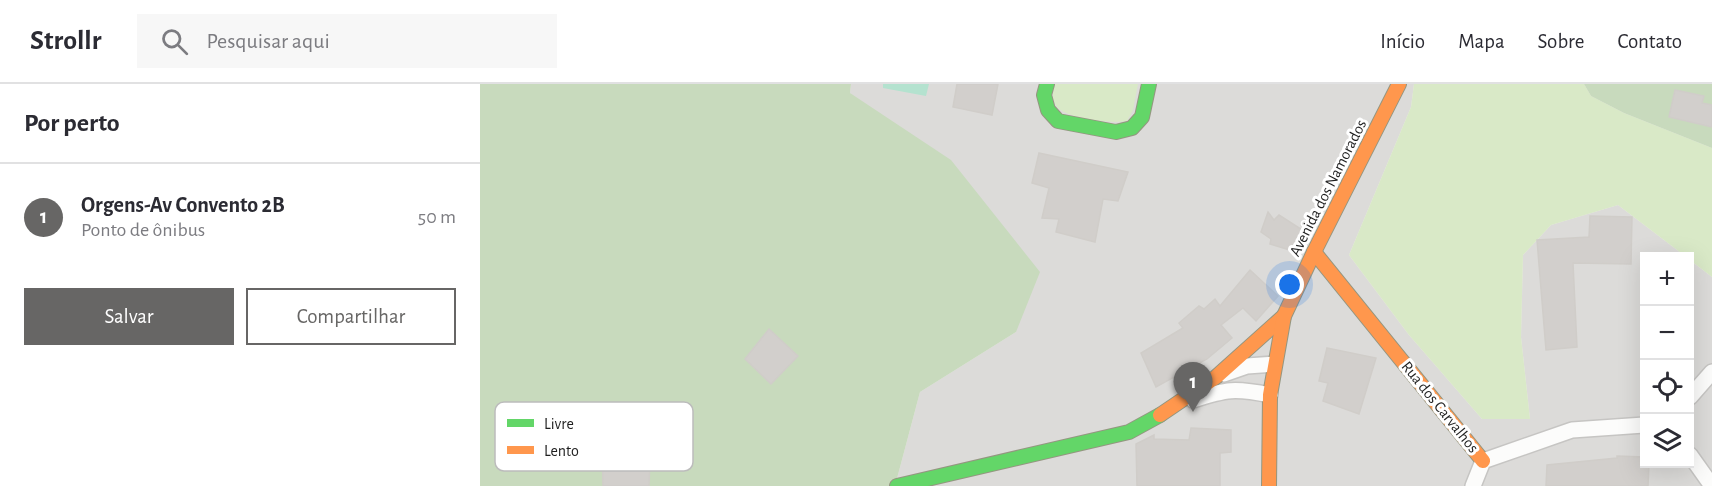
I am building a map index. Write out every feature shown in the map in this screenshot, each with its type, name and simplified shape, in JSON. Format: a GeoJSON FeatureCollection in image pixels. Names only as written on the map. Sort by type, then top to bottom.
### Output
{"type":"FeatureCollection","features":[{"type":"Feature","properties":{"kind":"street"},"geometry":{"type":"LineString","coordinates":[[1047,84],[1044,95],[1048,110],[1058,121],[1116,132],[1132,128],[1142,117],[1149,84]]}},
{"type":"Feature","properties":{"kind":"street","name":"Avenida dos Namorados"},"geometry":{"type":"LineString","coordinates":[[1269,486],[1270,395],[1284,316],[1399,84]]}},
{"type":"Feature","properties":{"kind":"street","name":"Rua dos Carvalhos"},"geometry":{"type":"LineString","coordinates":[[1314,252],[1483,461],[1572,430],[1640,425]]}},
{"type":"Feature","properties":{"kind":"street"},"geometry":{"type":"LineString","coordinates":[[897,486],[956,479],[1129,432],[1174,407],[1216,377],[1284,316]]}},
{"type":"Feature","properties":{"kind":"street"},"geometry":{"type":"LineString","coordinates":[[1216,377],[1247,366],[1274,364]]}},
{"type":"Feature","properties":{"kind":"street"},"geometry":{"type":"LineString","coordinates":[[1694,392],[1712,372]]}},
{"type":"Feature","properties":{"kind":"street"},"geometry":{"type":"LineString","coordinates":[[1174,407],[1223,390],[1244,390],[1270,395]]}},
{"type":"Feature","properties":{"kind":"street"},"geometry":{"type":"LineString","coordinates":[[1473,486],[1483,461]]}},
{"type":"Feature","properties":{"kind":"street"},"geometry":{"type":"LineString","coordinates":[[1694,462],[1712,486]]}},
{"type":"Feature","properties":{"kind":"shaded area"},"geometry":{"type":"Polygon","coordinates":[[[851,84],[1414,84],[1411,107],[1349,255],[1409,335],[1482,419],[1530,419],[1521,337],[1523,255],[1551,225],[1618,205],[1680,252],[1640,252],[1640,468],[1694,468],[1694,263],[1712,277],[1712,486],[895,486],[920,392],[1016,332],[850,93],[851,84]]]}},
{"type":"Feature","properties":{"kind":"green space"},"geometry":{"type":"Polygon","coordinates":[[[480,84],[851,84],[850,93],[951,160],[1040,272],[1016,332],[920,392],[895,486],[480,486],[480,84]]]}},
{"type":"Feature","properties":{"kind":"green space"},"geometry":{"type":"Polygon","coordinates":[[[883,84],[929,84],[926,96],[883,88],[883,84]]]}},
{"type":"Feature","properties":{"kind":"green space"},"geometry":{"type":"Polygon","coordinates":[[[1055,84],[1138,84],[1133,110],[1127,121],[1120,122],[1090,119],[1062,111],[1054,101],[1055,84]]]}},
{"type":"Feature","properties":{"kind":"green space"},"geometry":{"type":"Polygon","coordinates":[[[1414,84],[1584,84],[1591,96],[1624,113],[1712,148],[1712,277],[1694,263],[1694,252],[1680,252],[1618,205],[1551,225],[1523,255],[1521,337],[1530,419],[1482,419],[1409,335],[1349,255],[1411,107],[1414,84]]]}},
{"type":"Feature","properties":{"kind":"green space"},"geometry":{"type":"Polygon","coordinates":[[[1584,84],[1712,84],[1712,148],[1624,113],[1591,96],[1584,84]]]}},
{"type":"Feature","properties":{"kind":"building"},"geometry":{"type":"Polygon","coordinates":[[[957,84],[998,84],[992,115],[953,107],[957,84]]]}},
{"type":"Feature","properties":{"kind":"building"},"geometry":{"type":"Polygon","coordinates":[[[1675,90],[1704,96],[1702,103],[1712,105],[1712,127],[1669,117],[1675,90]]]}},
{"type":"Feature","properties":{"kind":"building"},"geometry":{"type":"Polygon","coordinates":[[[1039,153],[1128,172],[1118,201],[1103,199],[1095,242],[1056,232],[1059,219],[1042,218],[1049,188],[1032,183],[1039,153]]]}},
{"type":"Feature","properties":{"kind":"building"},"geometry":{"type":"Polygon","coordinates":[[[1268,212],[1274,220],[1279,215],[1304,231],[1293,251],[1270,244],[1271,239],[1261,232],[1268,212]]]}},
{"type":"Feature","properties":{"kind":"building"},"geometry":{"type":"Polygon","coordinates":[[[1590,216],[1632,217],[1631,264],[1573,263],[1577,347],[1546,350],[1537,240],[1589,237],[1590,216]]]}},
{"type":"Feature","properties":{"kind":"building"},"geometry":{"type":"Polygon","coordinates":[[[1250,270],[1278,296],[1256,321],[1243,308],[1221,325],[1232,338],[1207,359],[1156,387],[1141,353],[1183,328],[1179,323],[1199,306],[1204,309],[1215,299],[1220,306],[1250,270]]]}},
{"type":"Feature","properties":{"kind":"building"},"geometry":{"type":"Polygon","coordinates":[[[769,329],[798,356],[771,384],[745,359],[769,329]]]}},
{"type":"Feature","properties":{"kind":"building"},"geometry":{"type":"Polygon","coordinates":[[[1327,348],[1376,358],[1359,414],[1323,401],[1328,383],[1319,381],[1327,348]]]}},
{"type":"Feature","properties":{"kind":"building"},"geometry":{"type":"Polygon","coordinates":[[[1191,428],[1231,430],[1231,452],[1220,453],[1220,486],[1137,486],[1136,444],[1154,435],[1154,439],[1189,440],[1191,428]]]}},
{"type":"Feature","properties":{"kind":"building"},"geometry":{"type":"Polygon","coordinates":[[[1617,456],[1640,457],[1640,468],[1649,468],[1648,486],[1546,486],[1547,465],[1617,458],[1617,456]]]}},
{"type":"Feature","properties":{"kind":"building"},"geometry":{"type":"Polygon","coordinates":[[[603,471],[650,471],[649,486],[603,486],[603,471]]]}},
{"type":"Feature","properties":{"kind":"traffic: fast"},"geometry":{"type":"LineString","coordinates":[[1047,84],[1044,95],[1048,110],[1058,121],[1116,132],[1132,128],[1142,117],[1149,84]]}},
{"type":"Feature","properties":{"kind":"traffic: fast"},"geometry":{"type":"LineString","coordinates":[[897,486],[1129,432],[1160,415]]}},
{"type":"Feature","properties":{"kind":"traffic: slow"},"geometry":{"type":"LineString","coordinates":[[1269,486],[1270,395],[1284,316],[1399,84]]}},
{"type":"Feature","properties":{"kind":"traffic: slow"},"geometry":{"type":"LineString","coordinates":[[1314,252],[1483,461]]}},
{"type":"Feature","properties":{"kind":"traffic: slow"},"geometry":{"type":"LineString","coordinates":[[1160,415],[1216,377],[1284,316]]}},
{"type":"Feature","properties":{"kind":"place","name":"Orgens-Av Convento 2B"},"geometry":{"type":"Point","coordinates":[1193,412]}}]}
